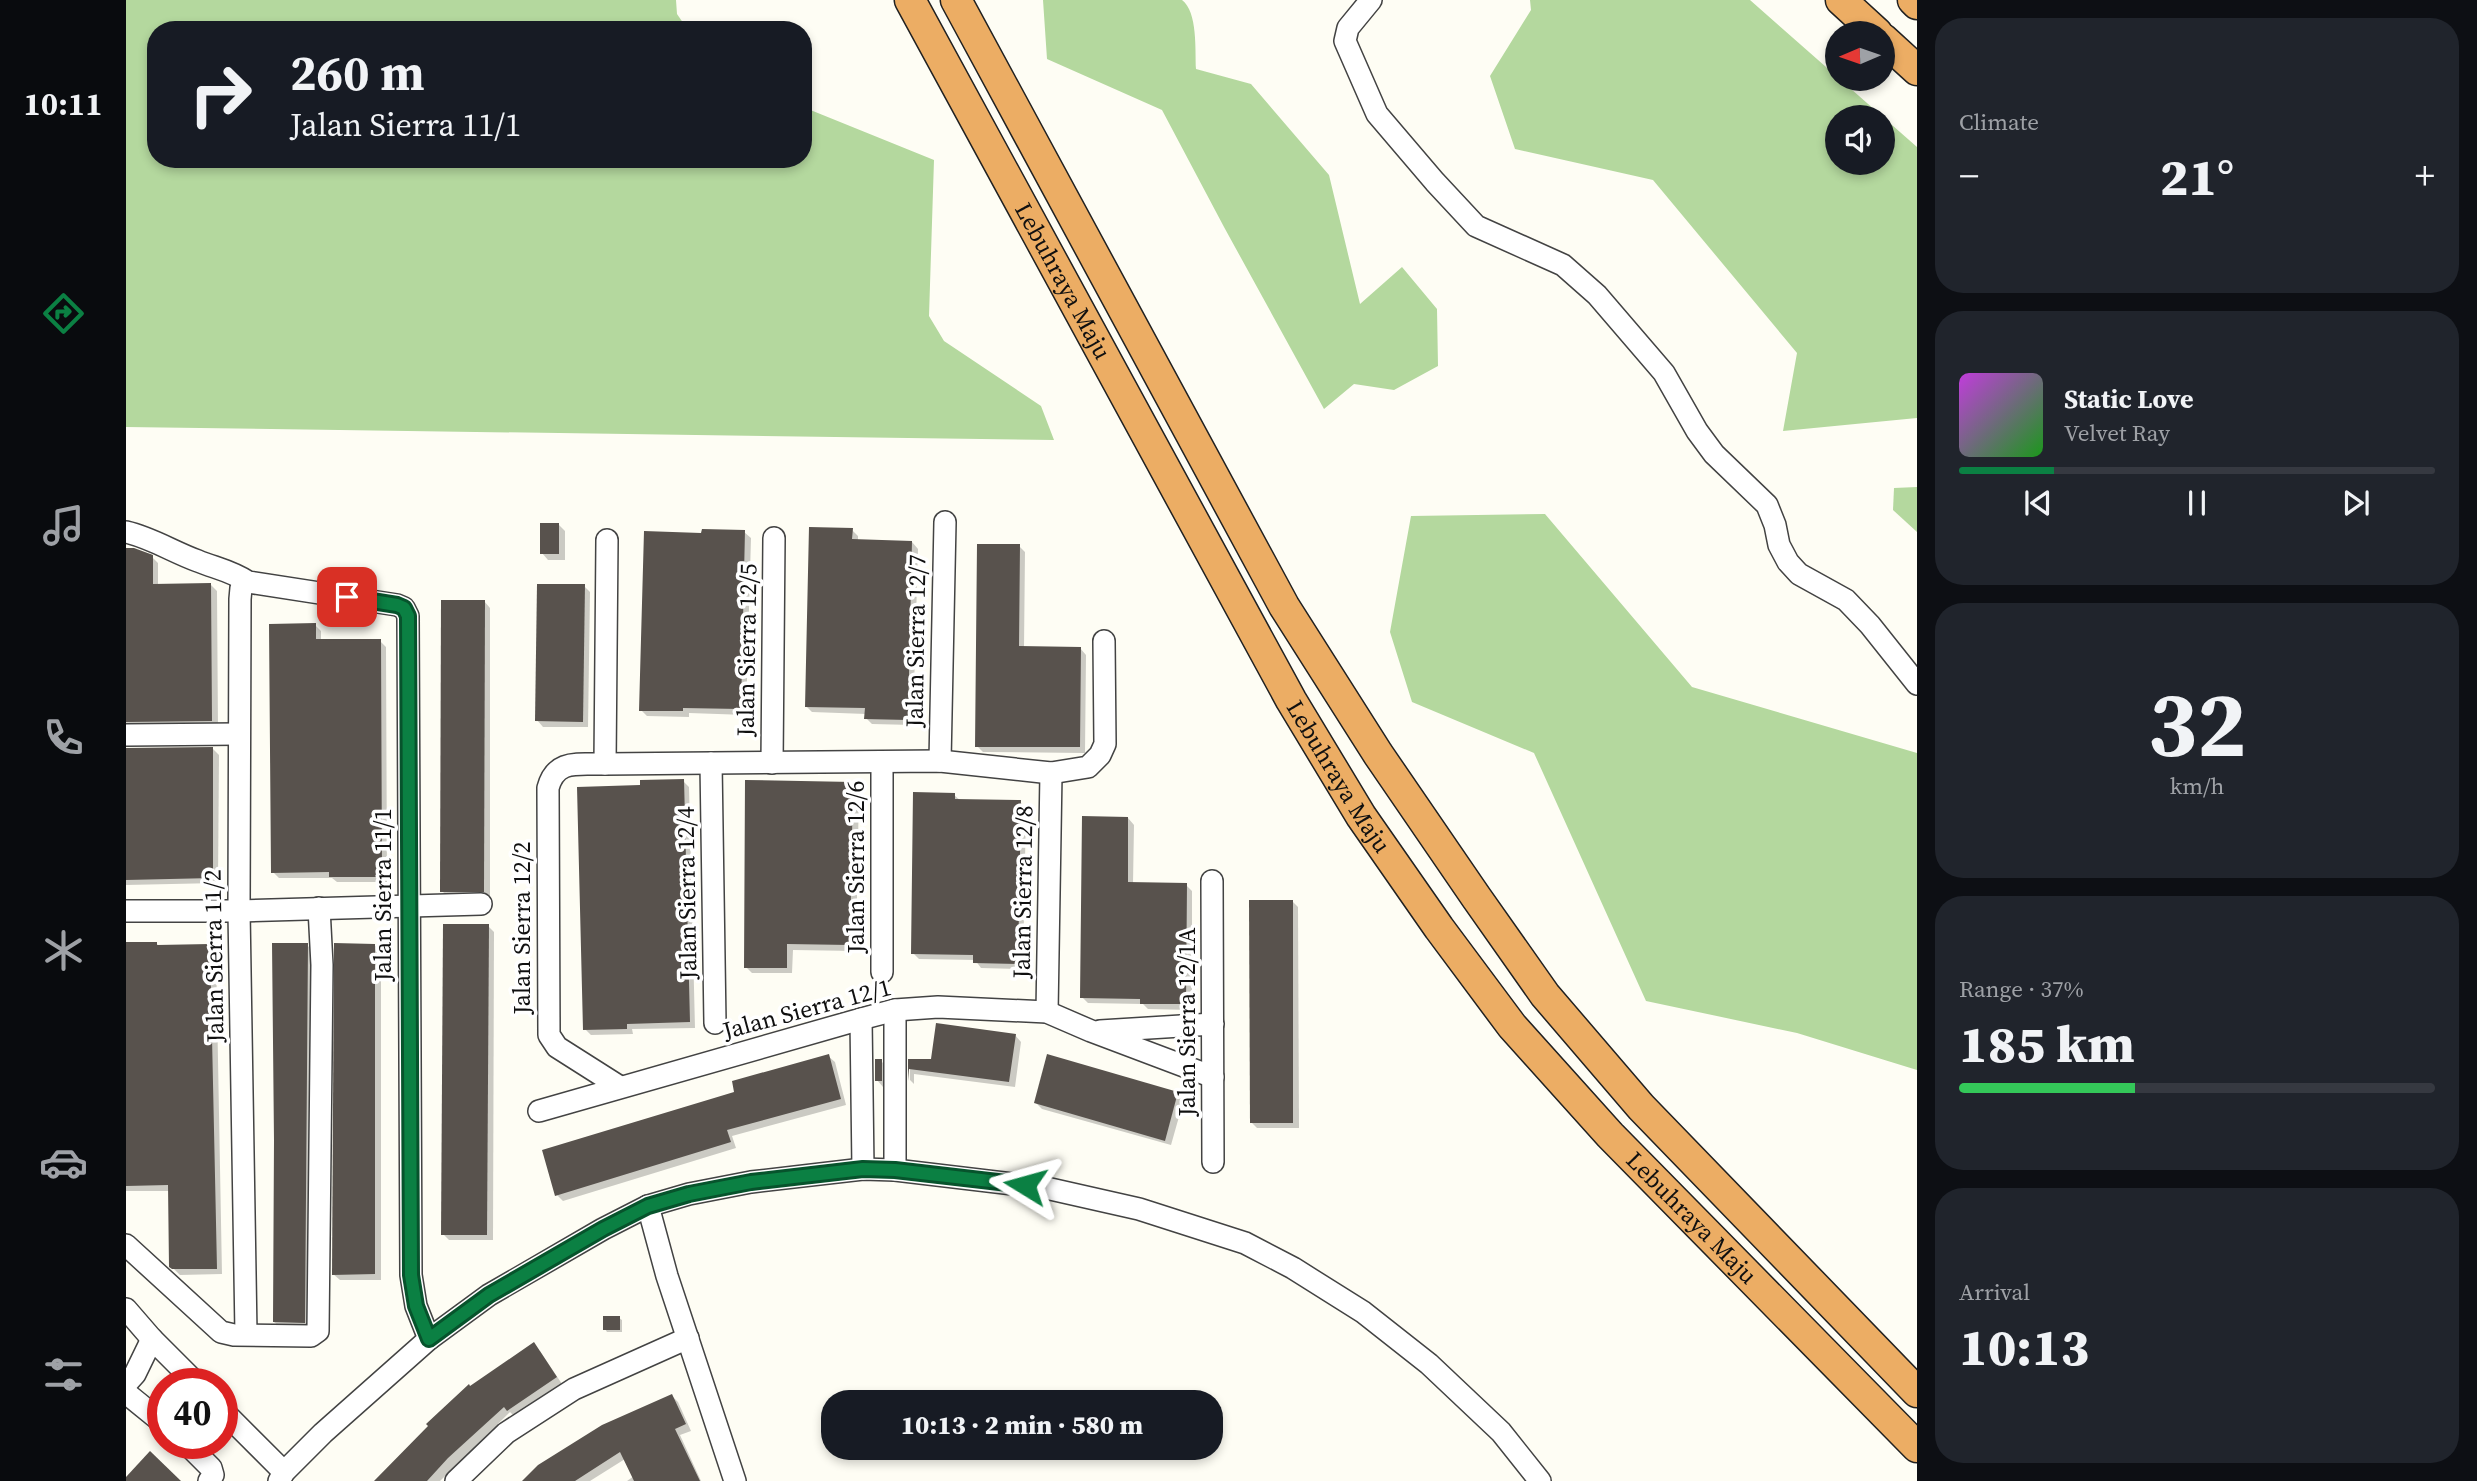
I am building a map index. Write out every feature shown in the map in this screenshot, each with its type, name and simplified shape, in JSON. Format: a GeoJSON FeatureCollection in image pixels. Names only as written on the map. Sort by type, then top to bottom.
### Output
{"type":"FeatureCollection","features":[{"type":"Feature","properties":{"kind":"highway","name":"Lebuhraya Maju"},"geometry":{"type":"LineString","coordinates":[[910,0],[1290,701],[1361,816],[1438,928],[1511,1026],[1610,1135],[1917,1447]]}},
{"type":"Feature","properties":{"kind":"highway","name":"Lebuhraya Maju"},"geometry":{"type":"LineString","coordinates":[[956,0],[1284,606],[1378,754],[1476,897],[1545,995],[1641,1107],[1917,1392]]}},
{"type":"Feature","properties":{"kind":"highway"},"geometry":{"type":"LineString","coordinates":[[1841,0],[1864,21]]}},
{"type":"Feature","properties":{"kind":"highway"},"geometry":{"type":"LineString","coordinates":[[1913,0],[1917,4]]}},
{"type":"Feature","properties":{"kind":"highway"},"geometry":{"type":"LineString","coordinates":[[1895,50],[1917,71]]}},
{"type":"Feature","properties":{"kind":"street"},"geometry":{"type":"LineString","coordinates":[[1371,0],[1348,27],[1345,41],[1377,114],[1476,226],[1563,265],[1597,295],[1664,373],[1714,454],[1767,505],[1779,545],[1788,562],[1799,574],[1846,600],[1870,625],[1917,684]]}},
{"type":"Feature","properties":{"kind":"street","name":"Jalan Sierra 12/7"},"geometry":{"type":"LineString","coordinates":[[940,761],[945,522]]}},
{"type":"Feature","properties":{"kind":"street"},"geometry":{"type":"LineString","coordinates":[[126,532],[148,537],[195,560],[235,573],[248,582]]}},
{"type":"Feature","properties":{"kind":"street","name":"Jalan Sierra 12/5"},"geometry":{"type":"LineString","coordinates":[[772,763],[774,538]]}},
{"type":"Feature","properties":{"kind":"street"},"geometry":{"type":"LineString","coordinates":[[607,540],[605,764],[940,761],[1051,773],[1088,767],[1100,755],[1105,744],[1104,641]]}},
{"type":"Feature","properties":{"kind":"street","name":"Jalan Sierra 11/2"},"geometry":{"type":"LineString","coordinates":[[246,1334],[238,734],[240,598],[241,588],[248,582]]}},
{"type":"Feature","properties":{"kind":"street","name":"Jalan Sierra 11/1"},"geometry":{"type":"LineString","coordinates":[[248,582],[397,605],[404,608],[408,616],[411,1275],[416,1306],[429,1339]]}},
{"type":"Feature","properties":{"kind":"street"},"geometry":{"type":"LineString","coordinates":[[126,735],[238,734]]}},
{"type":"Feature","properties":{"kind":"street","name":"Jalan Sierra 12/6"},"geometry":{"type":"LineString","coordinates":[[882,762],[882,972]]}},
{"type":"Feature","properties":{"kind":"street","name":"Jalan Sierra 12/4"},"geometry":{"type":"LineString","coordinates":[[711,763],[715,1023]]}},
{"type":"Feature","properties":{"kind":"street","name":"Jalan Sierra 12/2"},"geometry":{"type":"LineString","coordinates":[[605,764],[561,766],[551,775],[548,788],[548,1035],[557,1047],[620,1087]]}},
{"type":"Feature","properties":{"kind":"street","name":"Jalan Sierra 12/8"},"geometry":{"type":"LineString","coordinates":[[1047,1012],[1051,773]]}},
{"type":"Feature","properties":{"kind":"street","name":"Jalan Sierra 12/1A"},"geometry":{"type":"LineString","coordinates":[[1212,881],[1213,1162]]}},
{"type":"Feature","properties":{"kind":"street"},"geometry":{"type":"LineString","coordinates":[[126,911],[239,911],[481,904]]}},
{"type":"Feature","properties":{"kind":"street"},"geometry":{"type":"LineString","coordinates":[[126,1245],[221,1332],[234,1335],[311,1336],[318,1331],[322,992],[319,908]]}},
{"type":"Feature","properties":{"kind":"street","name":"Jalan Sierra 12/1"},"geometry":{"type":"LineString","coordinates":[[539,1111],[895,1010],[938,1007],[1047,1012],[1213,1077]]}},
{"type":"Feature","properties":{"kind":"street"},"geometry":{"type":"LineString","coordinates":[[895,1010],[895,1170]]}},
{"type":"Feature","properties":{"kind":"street"},"geometry":{"type":"LineString","coordinates":[[861,1019],[863,1169]]}},
{"type":"Feature","properties":{"kind":"street"},"geometry":{"type":"LineString","coordinates":[[1091,1031],[1213,1024]]}},
{"type":"Feature","properties":{"kind":"street"},"geometry":{"type":"LineString","coordinates":[[863,1071],[895,1071]]}},
{"type":"Feature","properties":{"kind":"street"},"geometry":{"type":"LineString","coordinates":[[863,1106],[895,1105]]}},
{"type":"Feature","properties":{"kind":"street"},"geometry":{"type":"LineString","coordinates":[[238,1428],[282,1477],[323,1433],[429,1339],[489,1295],[648,1206],[689,1194],[751,1182],[863,1169],[895,1170],[1046,1188],[1126,1206],[1232,1237],[1262,1251],[1363,1312],[1429,1364],[1501,1432],[1540,1481]]}},
{"type":"Feature","properties":{"kind":"street"},"geometry":{"type":"LineString","coordinates":[[648,1206],[667,1276],[735,1481]]}},
{"type":"Feature","properties":{"kind":"street"},"geometry":{"type":"LineString","coordinates":[[126,1309],[181,1368]]}},
{"type":"Feature","properties":{"kind":"street"},"geometry":{"type":"LineString","coordinates":[[456,1481],[506,1433],[574,1389],[688,1338]]}},
{"type":"Feature","properties":{"kind":"street"},"geometry":{"type":"LineString","coordinates":[[126,1384],[135,1374],[152,1339]]}},
{"type":"Feature","properties":{"kind":"street"},"geometry":{"type":"LineString","coordinates":[[126,1393],[147,1410]]}},
{"type":"Feature","properties":{"kind":"street"},"geometry":{"type":"LineString","coordinates":[[202,1459],[211,1468],[209,1481]]}},
{"type":"Feature","properties":{"kind":"green space"},"geometry":{"type":"Polygon","coordinates":[[[126,0],[676,0],[677,14],[682,21],[147,21],[147,168],[812,168],[812,111],[934,160],[929,316],[944,341],[1041,406],[1054,440],[126,427],[126,0]]]}},
{"type":"Feature","properties":{"kind":"green space"},"geometry":{"type":"Polygon","coordinates":[[[1043,0],[1182,0],[1191,13],[1193,22],[1196,69],[1251,84],[1329,175],[1360,304],[1402,267],[1437,309],[1438,366],[1394,390],[1354,384],[1324,409],[1162,110],[1047,59],[1043,0]]]}},
{"type":"Feature","properties":{"kind":"green space"},"geometry":{"type":"Polygon","coordinates":[[[1530,0],[1750,0],[1825,66],[1825,91],[1853,91],[1869,105],[1825,105],[1825,175],[1895,175],[1895,128],[1917,147],[1917,418],[1783,431],[1797,353],[1653,180],[1515,149],[1490,76],[1531,10],[1530,0]]]}},
{"type":"Feature","properties":{"kind":"green space"},"geometry":{"type":"Polygon","coordinates":[[[1917,487],[1917,532],[1893,510],[1894,488],[1917,487]]]}},
{"type":"Feature","properties":{"kind":"green space"},"geometry":{"type":"Polygon","coordinates":[[[1545,514],[1692,687],[1917,753],[1917,1070],[1797,1033],[1646,1001],[1534,753],[1412,702],[1390,632],[1411,516],[1545,514]]]}},
{"type":"Feature","properties":{"kind":"building"},"geometry":{"type":"Polygon","coordinates":[[[540,523],[559,523],[559,554],[540,554],[540,523]]]}},
{"type":"Feature","properties":{"kind":"building"},"geometry":{"type":"Polygon","coordinates":[[[809,527],[853,528],[852,539],[912,541],[908,720],[864,719],[865,708],[805,707],[809,527]]]}},
{"type":"Feature","properties":{"kind":"building"},"geometry":{"type":"Polygon","coordinates":[[[702,529],[745,530],[741,709],[683,708],[683,711],[639,711],[644,531],[701,533],[702,529]]]}},
{"type":"Feature","properties":{"kind":"building"},"geometry":{"type":"Polygon","coordinates":[[[977,544],[1020,544],[1019,646],[1081,647],[1080,747],[975,747],[977,544]]]}},
{"type":"Feature","properties":{"kind":"building"},"geometry":{"type":"Polygon","coordinates":[[[126,548],[153,555],[153,584],[211,583],[212,721],[126,722],[126,548]]]}},
{"type":"Feature","properties":{"kind":"building"},"geometry":{"type":"Polygon","coordinates":[[[537,584],[585,584],[583,722],[535,721],[537,584]]]}},
{"type":"Feature","properties":{"kind":"building"},"geometry":{"type":"Polygon","coordinates":[[[441,600],[485,600],[484,892],[440,892],[441,600]]]}},
{"type":"Feature","properties":{"kind":"building"},"geometry":{"type":"Polygon","coordinates":[[[316,623],[316,639],[381,639],[382,877],[329,877],[329,872],[271,873],[269,624],[316,623]]]}},
{"type":"Feature","properties":{"kind":"building"},"geometry":{"type":"Polygon","coordinates":[[[213,747],[213,878],[126,880],[126,748],[213,747]]]}},
{"type":"Feature","properties":{"kind":"building"},"geometry":{"type":"Polygon","coordinates":[[[684,779],[690,1022],[627,1024],[627,1029],[583,1030],[577,787],[640,785],[640,780],[684,779]]]}},
{"type":"Feature","properties":{"kind":"building"},"geometry":{"type":"Polygon","coordinates":[[[745,780],[853,782],[850,945],[787,944],[787,968],[744,968],[745,780]]]}},
{"type":"Feature","properties":{"kind":"building"},"geometry":{"type":"Polygon","coordinates":[[[913,792],[955,793],[955,799],[1021,800],[1018,964],[973,963],[973,955],[911,954],[913,792]]]}},
{"type":"Feature","properties":{"kind":"building"},"geometry":{"type":"Polygon","coordinates":[[[1082,816],[1128,817],[1128,882],[1187,883],[1186,1004],[1140,1004],[1140,999],[1080,998],[1082,816]]]}},
{"type":"Feature","properties":{"kind":"building"},"geometry":{"type":"Polygon","coordinates":[[[1249,900],[1293,900],[1293,1123],[1250,1123],[1249,900]]]}},
{"type":"Feature","properties":{"kind":"building"},"geometry":{"type":"Polygon","coordinates":[[[443,924],[489,924],[487,1235],[441,1235],[443,924]]]}},
{"type":"Feature","properties":{"kind":"building"},"geometry":{"type":"Polygon","coordinates":[[[126,942],[157,942],[157,945],[210,944],[217,1269],[169,1267],[168,1185],[126,1186],[126,942]]]}},
{"type":"Feature","properties":{"kind":"building"},"geometry":{"type":"Polygon","coordinates":[[[272,943],[308,943],[305,1323],[273,1322],[272,943]]]}},
{"type":"Feature","properties":{"kind":"building"},"geometry":{"type":"Polygon","coordinates":[[[334,943],[375,944],[375,1274],[332,1275],[334,943]]]}},
{"type":"Feature","properties":{"kind":"building"},"geometry":{"type":"Polygon","coordinates":[[[936,1023],[1016,1034],[1009,1082],[909,1069],[908,1081],[908,1059],[931,1059],[936,1023]]]}},
{"type":"Feature","properties":{"kind":"building"},"geometry":{"type":"Polygon","coordinates":[[[829,1054],[841,1099],[727,1130],[731,1142],[555,1196],[542,1150],[734,1092],[732,1081],[829,1054]]]}},
{"type":"Feature","properties":{"kind":"building"},"geometry":{"type":"Polygon","coordinates":[[[1047,1054],[1178,1092],[1165,1141],[1034,1103],[1047,1054]]]}},
{"type":"Feature","properties":{"kind":"building"},"geometry":{"type":"Polygon","coordinates":[[[875,1059],[882,1059],[882,1081],[875,1081],[875,1059]]]}},
{"type":"Feature","properties":{"kind":"building"},"geometry":{"type":"Polygon","coordinates":[[[603,1316],[620,1316],[620,1330],[603,1330],[603,1316]]]}},
{"type":"Feature","properties":{"kind":"building"},"geometry":{"type":"Polygon","coordinates":[[[534,1342],[557,1377],[507,1411],[504,1407],[427,1481],[374,1481],[428,1426],[426,1424],[469,1384],[470,1386],[534,1342]]]}},
{"type":"Feature","properties":{"kind":"building"},"geometry":{"type":"Polygon","coordinates":[[[672,1394],[686,1424],[675,1429],[700,1481],[634,1481],[620,1452],[575,1481],[522,1481],[538,1465],[602,1425],[672,1394]]]}},
{"type":"Feature","properties":{"kind":"building"},"geometry":{"type":"Polygon","coordinates":[[[147,1454],[147,1459],[158,1459],[181,1481],[126,1481],[126,1477],[147,1454]]]}},
{"type":"Feature","properties":{"kind":"route"},"geometry":{"type":"LineString","coordinates":[[347,597],[397,605],[404,608],[408,616],[411,1275],[416,1306],[429,1339],[489,1295],[603,1229],[648,1206],[689,1194],[751,1182],[863,1169],[895,1170],[1025,1185]]}}]}
